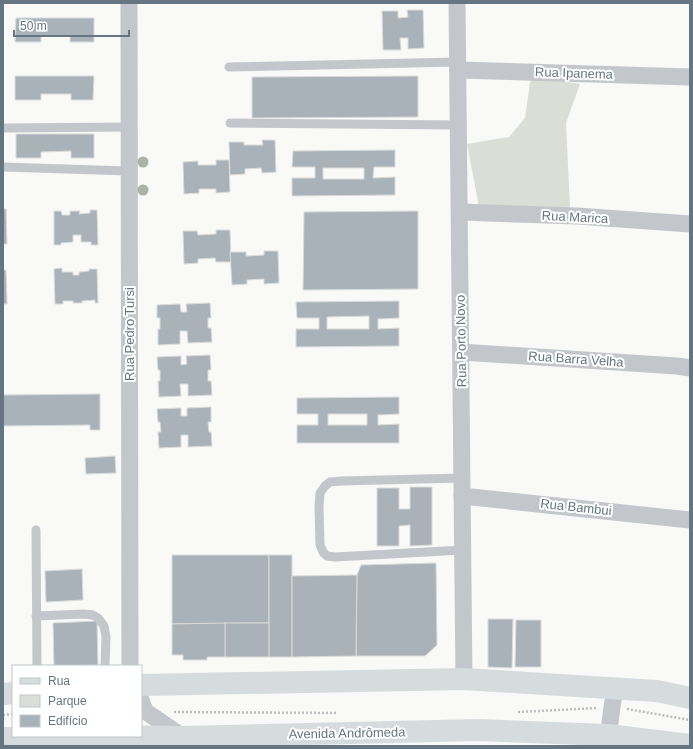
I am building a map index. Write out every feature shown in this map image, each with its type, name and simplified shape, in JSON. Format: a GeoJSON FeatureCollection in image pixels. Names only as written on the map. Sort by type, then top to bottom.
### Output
{"type":"FeatureCollection","features":[{"type":"Feature","properties":{"kind":"main road"},"geometry":{"type":"LineString","coordinates":[[142,686],[464,679],[657,691],[690,698]]}},
{"type":"Feature","properties":{"kind":"main road","name":"Avenida Andrômeda"},"geometry":{"type":"LineString","coordinates":[[142,737],[183,737],[478,730],[608,741],[690,745]]}},
{"type":"Feature","properties":{"kind":"main road","name":"Avenida Andrômeda"},"geometry":{"type":"LineString","coordinates":[[3,738],[42,737]]}},
{"type":"Feature","properties":{"kind":"street","name":"Rua Pedro Tursi"},"geometry":{"type":"LineString","coordinates":[[129,3],[130,665]]}},
{"type":"Feature","properties":{"kind":"street","name":"Rua Porto Novo"},"geometry":{"type":"LineString","coordinates":[[457,3],[464,679]]}},
{"type":"Feature","properties":{"kind":"street","name":"Rua Ipanema"},"geometry":{"type":"LineString","coordinates":[[458,66],[690,76]]}},
{"type":"Feature","properties":{"kind":"street","name":"Rua Marica"},"geometry":{"type":"LineString","coordinates":[[460,212],[577,216],[690,224]]}},
{"type":"Feature","properties":{"kind":"street","name":"Rua Barra Velha"},"geometry":{"type":"LineString","coordinates":[[461,352],[690,368]]}},
{"type":"Feature","properties":{"kind":"street","name":"Rua Bambui"},"geometry":{"type":"LineString","coordinates":[[462,496],[690,520]]}},
{"type":"Feature","properties":{"kind":"street"},"geometry":{"type":"LineString","coordinates":[[608,741],[615,688]]}},
{"type":"Feature","properties":{"kind":"street"},"geometry":{"type":"LineString","coordinates":[[142,703],[145,711],[183,737]]}},
{"type":"Feature","properties":{"kind":"lane"},"geometry":{"type":"LineString","coordinates":[[229,67],[458,66]]}},
{"type":"Feature","properties":{"kind":"lane"},"geometry":{"type":"LineString","coordinates":[[230,123],[459,125]]}},
{"type":"Feature","properties":{"kind":"lane"},"geometry":{"type":"LineString","coordinates":[[3,128],[129,127]]}},
{"type":"Feature","properties":{"kind":"lane"},"geometry":{"type":"LineString","coordinates":[[3,167],[129,170]]}},
{"type":"Feature","properties":{"kind":"lane"},"geometry":{"type":"LineString","coordinates":[[462,478],[330,482],[324,486],[320,493],[319,507],[320,545],[323,552],[328,556],[335,557],[463,550]]}},
{"type":"Feature","properties":{"kind":"lane"},"geometry":{"type":"LineString","coordinates":[[36,530],[37,665]]}},
{"type":"Feature","properties":{"kind":"lane"},"geometry":{"type":"LineString","coordinates":[[36,616],[84,614],[92,615],[98,618],[104,626],[106,637],[105,665]]}},
{"type":"Feature","properties":{"kind":"green space"},"geometry":{"type":"Polygon","coordinates":[[[531,76],[580,84],[566,123],[570,208],[479,207],[467,144],[509,137],[525,118],[531,76]]]}},
{"type":"Feature","properties":{"kind":"building"},"geometry":{"type":"Polygon","coordinates":[[[407,10],[423,10],[424,48],[408,49],[408,38],[400,38],[401,50],[383,50],[382,11],[398,11],[398,18],[408,17],[407,10]]]}},
{"type":"Feature","properties":{"kind":"building"},"geometry":{"type":"Polygon","coordinates":[[[16,18],[94,18],[94,42],[70,42],[70,36],[41,36],[41,42],[15,42],[16,18]]]}},
{"type":"Feature","properties":{"kind":"building"},"geometry":{"type":"Polygon","coordinates":[[[15,76],[94,76],[93,100],[71,100],[71,94],[41,94],[41,100],[15,100],[15,76]]]}},
{"type":"Feature","properties":{"kind":"building"},"geometry":{"type":"Polygon","coordinates":[[[418,76],[418,117],[252,118],[252,77],[418,76]]]}},
{"type":"Feature","properties":{"kind":"building"},"geometry":{"type":"Polygon","coordinates":[[[16,134],[94,134],[94,158],[71,158],[71,151],[41,152],[41,158],[16,158],[16,134]]]}},
{"type":"Feature","properties":{"kind":"building"},"geometry":{"type":"Polygon","coordinates":[[[262,140],[275,140],[276,172],[262,173],[261,168],[245,169],[245,174],[230,175],[229,142],[244,142],[244,145],[263,145],[262,140]]]}},
{"type":"Feature","properties":{"kind":"building"},"geometry":{"type":"Polygon","coordinates":[[[395,150],[395,167],[374,167],[373,178],[395,177],[395,195],[292,196],[292,178],[315,178],[315,167],[292,167],[293,151],[395,150]],[[323,168],[323,179],[364,179],[364,168],[323,168]]]}},
{"type":"Feature","properties":{"kind":"building"},"geometry":{"type":"Polygon","coordinates":[[[216,160],[229,160],[230,192],[216,193],[216,189],[199,189],[199,193],[184,194],[183,162],[198,161],[198,165],[216,165],[216,160]]]}},
{"type":"Feature","properties":{"kind":"building"},"geometry":{"type":"Polygon","coordinates":[[[3,209],[6,209],[7,244],[3,244],[3,209]]]}},
{"type":"Feature","properties":{"kind":"building"},"geometry":{"type":"Polygon","coordinates":[[[90,210],[97,210],[98,245],[91,245],[91,242],[81,242],[81,235],[73,235],[73,242],[54,245],[54,211],[61,211],[62,215],[70,215],[70,211],[80,211],[79,214],[90,213],[90,210]]]}},
{"type":"Feature","properties":{"kind":"building"},"geometry":{"type":"Polygon","coordinates":[[[418,211],[418,289],[303,290],[304,212],[418,211]]]}},
{"type":"Feature","properties":{"kind":"building"},"geometry":{"type":"Polygon","coordinates":[[[216,230],[230,230],[231,262],[216,262],[215,258],[198,259],[198,263],[184,264],[183,231],[197,231],[198,235],[216,234],[216,230]]]}},
{"type":"Feature","properties":{"kind":"building"},"geometry":{"type":"Polygon","coordinates":[[[264,251],[278,251],[279,283],[264,284],[264,279],[247,280],[247,284],[232,285],[230,252],[246,252],[246,256],[264,255],[264,251]]]}},
{"type":"Feature","properties":{"kind":"building"},"geometry":{"type":"Polygon","coordinates":[[[62,268],[62,272],[73,272],[73,275],[79,275],[79,272],[89,271],[89,269],[97,269],[98,303],[95,303],[95,300],[82,301],[82,303],[63,301],[63,304],[55,304],[54,269],[62,268]]]}},
{"type":"Feature","properties":{"kind":"building"},"geometry":{"type":"Polygon","coordinates":[[[3,270],[6,270],[7,304],[3,304],[3,270]]]}},
{"type":"Feature","properties":{"kind":"building"},"geometry":{"type":"Polygon","coordinates":[[[399,301],[399,318],[378,319],[378,329],[399,328],[399,346],[296,347],[296,329],[319,329],[319,318],[297,318],[296,302],[399,301]],[[369,316],[327,317],[327,329],[369,329],[369,316]]]}},
{"type":"Feature","properties":{"kind":"building"},"geometry":{"type":"Polygon","coordinates":[[[210,303],[211,318],[208,318],[208,328],[211,328],[212,342],[188,343],[187,331],[180,331],[180,344],[158,345],[160,318],[157,318],[157,305],[180,304],[181,312],[187,312],[186,304],[210,303]]]}},
{"type":"Feature","properties":{"kind":"building"},"geometry":{"type":"Polygon","coordinates":[[[210,355],[211,370],[208,370],[208,381],[211,381],[212,395],[188,396],[188,384],[180,384],[181,396],[159,397],[158,381],[160,381],[160,370],[158,370],[157,357],[181,356],[181,365],[187,364],[186,356],[210,355]]]}},
{"type":"Feature","properties":{"kind":"building"},"geometry":{"type":"Polygon","coordinates":[[[100,394],[100,430],[90,430],[90,425],[3,426],[3,395],[100,394]]]}},
{"type":"Feature","properties":{"kind":"building"},"geometry":{"type":"Polygon","coordinates":[[[399,397],[399,414],[378,415],[378,425],[399,424],[399,443],[297,443],[297,425],[318,425],[318,414],[297,414],[297,398],[399,397]],[[328,414],[328,425],[367,425],[367,414],[328,414]]]}},
{"type":"Feature","properties":{"kind":"building"},"geometry":{"type":"Polygon","coordinates":[[[211,407],[211,422],[208,422],[209,432],[211,432],[212,446],[188,447],[188,435],[181,435],[181,447],[159,448],[158,432],[161,432],[160,422],[158,422],[157,409],[181,408],[181,416],[187,416],[187,408],[211,407]]]}},
{"type":"Feature","properties":{"kind":"building"},"geometry":{"type":"Polygon","coordinates":[[[115,456],[116,473],[86,474],[85,458],[115,456]]]}},
{"type":"Feature","properties":{"kind":"building"},"geometry":{"type":"Polygon","coordinates":[[[410,487],[432,487],[432,545],[410,546],[410,525],[399,526],[399,546],[377,546],[377,488],[399,488],[399,509],[410,509],[410,487]]]}},
{"type":"Feature","properties":{"kind":"building"},"geometry":{"type":"Polygon","coordinates":[[[172,555],[269,555],[269,623],[172,624],[172,555]]]}},
{"type":"Feature","properties":{"kind":"building"},"geometry":{"type":"Polygon","coordinates":[[[269,555],[292,555],[292,657],[269,657],[269,555]]]}},
{"type":"Feature","properties":{"kind":"building"},"geometry":{"type":"Polygon","coordinates":[[[436,563],[437,645],[425,656],[356,656],[357,575],[361,565],[436,563]]]}},
{"type":"Feature","properties":{"kind":"building"},"geometry":{"type":"Polygon","coordinates":[[[82,569],[83,600],[46,602],[45,571],[82,569]]]}},
{"type":"Feature","properties":{"kind":"building"},"geometry":{"type":"Polygon","coordinates":[[[357,575],[356,656],[292,657],[292,576],[357,575]]]}},
{"type":"Feature","properties":{"kind":"building"},"geometry":{"type":"Polygon","coordinates":[[[488,619],[513,619],[512,668],[488,667],[488,619]]]}},
{"type":"Feature","properties":{"kind":"building"},"geometry":{"type":"Polygon","coordinates":[[[516,620],[541,620],[541,667],[515,667],[516,620]]]}},
{"type":"Feature","properties":{"kind":"building"},"geometry":{"type":"Polygon","coordinates":[[[97,621],[98,665],[54,665],[53,623],[97,621]]]}},
{"type":"Feature","properties":{"kind":"building"},"geometry":{"type":"Polygon","coordinates":[[[225,623],[269,623],[269,657],[225,657],[225,623]]]}},
{"type":"Feature","properties":{"kind":"building"},"geometry":{"type":"Polygon","coordinates":[[[225,623],[225,657],[207,657],[207,660],[183,660],[183,655],[172,655],[172,624],[225,623]]]}}]}
